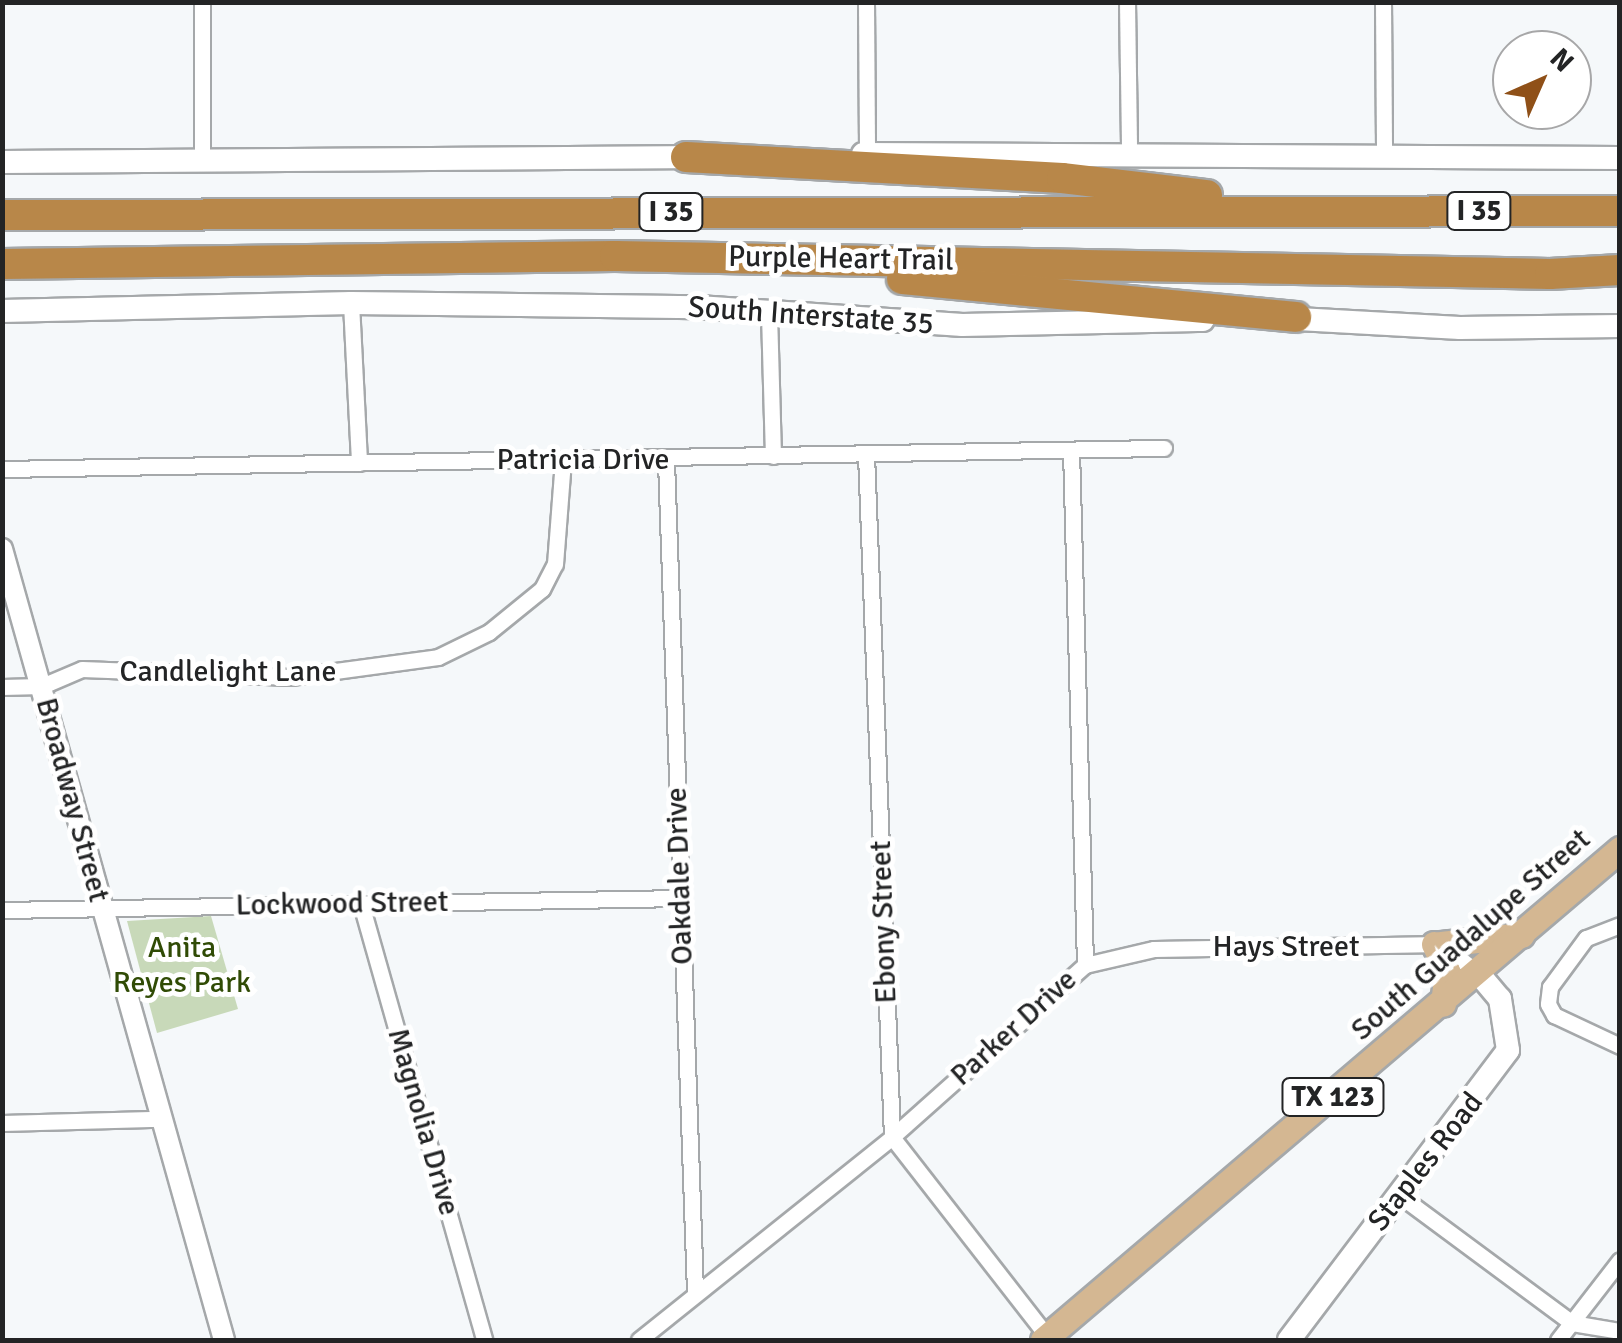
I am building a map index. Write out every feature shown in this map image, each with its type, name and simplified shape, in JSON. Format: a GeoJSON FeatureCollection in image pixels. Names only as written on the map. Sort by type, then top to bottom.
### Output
{"type":"FeatureCollection","features":[{"type":"Feature","properties":{"kind":"highway"},"geometry":{"type":"LineString","coordinates":[[686,157],[1062,178],[1339,211]]}},
{"type":"Feature","properties":{"kind":"highway","name":"Purple Heart Trail"},"geometry":{"type":"LineString","coordinates":[[2,215],[1620,211]]}},
{"type":"Feature","properties":{"kind":"highway"},"geometry":{"type":"LineString","coordinates":[[615,256],[1084,293],[1296,318]]}},
{"type":"Feature","properties":{"kind":"highway","name":"Purple Heart Trail"},"geometry":{"type":"LineString","coordinates":[[2,264],[615,256],[1550,274],[1620,270]]}},
{"type":"Feature","properties":{"kind":"main road"},"geometry":{"type":"LineString","coordinates":[[2,162],[1129,151],[1620,158]]}},
{"type":"Feature","properties":{"kind":"main road","name":"South Interstate 35"},"geometry":{"type":"LineString","coordinates":[[2,311],[351,302],[768,314],[962,325],[1296,318],[1460,328],[1620,326]]}},
{"type":"Feature","properties":{"kind":"main road","name":"South Guadalupe Street"},"geometry":{"type":"LineString","coordinates":[[1045,1339],[1443,1004],[1620,848]]}},
{"type":"Feature","properties":{"kind":"main road"},"geometry":{"type":"LineString","coordinates":[[1443,1004],[1447,971],[1437,944],[1521,935]]}},
{"type":"Feature","properties":{"kind":"main road","name":"Staples Road"},"geometry":{"type":"LineString","coordinates":[[1289,1340],[1508,1050],[1500,999],[1478,973]]}},
{"type":"Feature","properties":{"kind":"street"},"geometry":{"type":"LineString","coordinates":[[202,2],[202,159]]}},
{"type":"Feature","properties":{"kind":"street"},"geometry":{"type":"LineString","coordinates":[[866,2],[867,154]]}},
{"type":"Feature","properties":{"kind":"street"},"geometry":{"type":"LineString","coordinates":[[1127,2],[1129,151]]}},
{"type":"Feature","properties":{"kind":"street"},"geometry":{"type":"LineString","coordinates":[[1383,2],[1384,156]]}},
{"type":"Feature","properties":{"kind":"street"},"geometry":{"type":"LineString","coordinates":[[351,302],[359,463]]}},
{"type":"Feature","properties":{"kind":"street"},"geometry":{"type":"LineString","coordinates":[[768,314],[773,456]]}},
{"type":"Feature","properties":{"kind":"street","name":"Patricia Drive"},"geometry":{"type":"LineString","coordinates":[[2,469],[564,459],[666,461],[1164,448]]}},
{"type":"Feature","properties":{"kind":"street","name":"Parker Drive"},"geometry":{"type":"LineString","coordinates":[[638,1340],[892,1137],[1085,965],[1071,450]]}},
{"type":"Feature","properties":{"kind":"street","name":"Ebony Street"},"geometry":{"type":"LineString","coordinates":[[866,454],[892,1137]]}},
{"type":"Feature","properties":{"kind":"street","name":"Candlelight Lane"},"geometry":{"type":"LineString","coordinates":[[2,688],[42,686],[82,668],[291,677],[355,672],[464,646],[542,589],[555,564],[564,459]]}},
{"type":"Feature","properties":{"kind":"street","name":"Oakdale Drive"},"geometry":{"type":"LineString","coordinates":[[666,461],[695,1291]]}},
{"type":"Feature","properties":{"kind":"street","name":"Broadway Street"},"geometry":{"type":"LineString","coordinates":[[2,549],[224,1340]]}},
{"type":"Feature","properties":{"kind":"street","name":"Lockwood Street"},"geometry":{"type":"LineString","coordinates":[[2,910],[681,898]]}},
{"type":"Feature","properties":{"kind":"street","name":"Magnolia Drive"},"geometry":{"type":"LineString","coordinates":[[362,904],[484,1340]]}},
{"type":"Feature","properties":{"kind":"street"},"geometry":{"type":"LineString","coordinates":[[1620,925],[1586,938],[1550,988],[1548,1004],[1554,1015],[1620,1046]]}},
{"type":"Feature","properties":{"kind":"street"},"geometry":{"type":"LineString","coordinates":[[1437,944],[1478,973]]}},
{"type":"Feature","properties":{"kind":"street","name":"Hays Street"},"geometry":{"type":"LineString","coordinates":[[1085,965],[1154,949],[1437,944]]}},
{"type":"Feature","properties":{"kind":"street"},"geometry":{"type":"LineString","coordinates":[[2,1123],[160,1119]]}},
{"type":"Feature","properties":{"kind":"street"},"geometry":{"type":"LineString","coordinates":[[892,1137],[1045,1339]]}},
{"type":"Feature","properties":{"kind":"street"},"geometry":{"type":"LineString","coordinates":[[1399,1195],[1572,1322],[1620,1331]]}},
{"type":"Feature","properties":{"kind":"street"},"geometry":{"type":"LineString","coordinates":[[1558,1340],[1620,1260]]}},
{"type":"Feature","properties":{"kind":"green space","name":"Anita Reyes Park"},"geometry":{"type":"Polygon","coordinates":[[[211,916],[238,1009],[157,1033],[127,921],[211,916]]]}}]}
